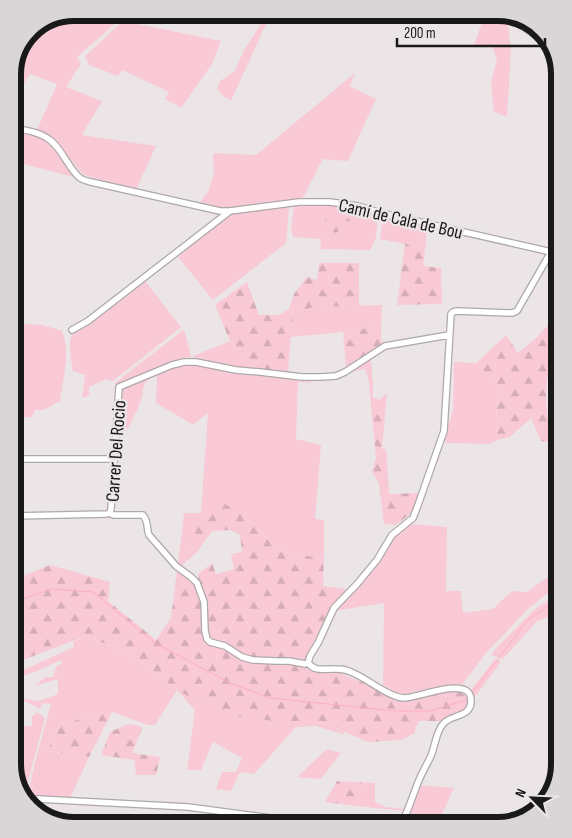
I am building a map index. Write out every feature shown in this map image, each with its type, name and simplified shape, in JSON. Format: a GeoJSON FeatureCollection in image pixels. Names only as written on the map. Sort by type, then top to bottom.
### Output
{"type":"FeatureCollection","features":[{"type":"Feature","properties":{"kind":"street","name":"Camí de Cala de Bou"},"geometry":{"type":"LineString","coordinates":[[21,130],[42,135],[51,141],[76,173],[82,179],[91,182],[220,211],[300,202],[330,202],[358,206],[385,214],[547,251],[551,254]]}},
{"type":"Feature","properties":{"kind":"street"},"geometry":{"type":"LineString","coordinates":[[72,330],[88,321],[230,211]]}},
{"type":"Feature","properties":{"kind":"street"},"geometry":{"type":"LineString","coordinates":[[308,663],[334,608],[377,560],[392,535],[413,518],[416,512],[444,431],[450,318],[453,312],[512,313],[517,311],[545,260],[551,254]]}},
{"type":"Feature","properties":{"kind":"street","name":"Carrer Del Rocio"},"geometry":{"type":"LineString","coordinates":[[109,514],[111,509],[119,387],[172,365],[184,362],[196,362],[236,370],[302,377],[320,378],[336,376],[385,346],[449,335]]}},
{"type":"Feature","properties":{"kind":"street"},"geometry":{"type":"LineString","coordinates":[[21,459],[114,459]]}},
{"type":"Feature","properties":{"kind":"street"},"geometry":{"type":"LineString","coordinates":[[21,516],[109,514],[143,516],[148,523],[147,530],[149,535],[176,566],[197,583],[204,602],[205,631],[210,642],[225,646],[242,657],[252,660],[308,663]]}},
{"type":"Feature","properties":{"kind":"street"},"geometry":{"type":"LineString","coordinates":[[308,663],[317,670],[336,669],[349,671],[395,697],[406,698],[450,688],[469,692],[471,704],[467,712],[447,720],[442,725],[406,817]]}},
{"type":"Feature","properties":{"kind":"street"},"geometry":{"type":"LineString","coordinates":[[35,799],[188,807],[260,817]]}},
{"type":"Feature","properties":{"kind":"green space"},"geometry":{"type":"Polygon","coordinates":[[[74,21],[118,21],[77,57],[81,64],[66,87],[102,101],[82,135],[156,146],[136,190],[84,175],[49,135],[37,130],[57,84],[30,74],[21,88],[21,71],[27,51],[39,34],[48,28],[57,24],[74,21]]]}},
{"type":"Feature","properties":{"kind":"green space"},"geometry":{"type":"Polygon","coordinates":[[[123,21],[221,41],[212,64],[181,108],[165,99],[169,92],[122,70],[118,76],[89,65],[85,56],[123,21]]]}},
{"type":"Feature","properties":{"kind":"green space"},"geometry":{"type":"Polygon","coordinates":[[[263,21],[267,21],[231,101],[217,89],[220,81],[235,71],[243,52],[263,21]]]}},
{"type":"Feature","properties":{"kind":"green space"},"geometry":{"type":"Polygon","coordinates":[[[482,21],[501,21],[508,24],[511,49],[507,117],[494,112],[491,83],[497,59],[492,46],[474,46],[482,21]]]}},
{"type":"Feature","properties":{"kind":"green space"},"geometry":{"type":"Polygon","coordinates":[[[355,73],[350,86],[376,99],[348,161],[323,159],[302,199],[224,208],[199,204],[209,190],[214,172],[213,153],[256,155],[355,73]]]}},
{"type":"Feature","properties":{"kind":"green space"},"geometry":{"type":"Polygon","coordinates":[[[21,132],[43,138],[60,155],[74,177],[21,164],[21,132]]]}},
{"type":"Feature","properties":{"kind":"green space"},"geometry":{"type":"Polygon","coordinates":[[[297,204],[329,204],[378,214],[376,238],[370,250],[320,249],[321,239],[293,237],[291,229],[294,206],[297,204]]]}},
{"type":"Feature","properties":{"kind":"green space"},"geometry":{"type":"Polygon","coordinates":[[[289,206],[286,243],[213,300],[178,257],[231,213],[289,206]]]}},
{"type":"Feature","properties":{"kind":"green space"},"geometry":{"type":"Polygon","coordinates":[[[327,211],[340,211],[351,221],[336,233],[324,228],[327,211]]]}},
{"type":"Feature","properties":{"kind":"green space"},"geometry":{"type":"Polygon","coordinates":[[[383,215],[427,226],[426,243],[405,244],[380,239],[383,215]]]}},
{"type":"Feature","properties":{"kind":"green space"},"geometry":{"type":"Polygon","coordinates":[[[426,243],[423,266],[441,268],[442,304],[397,305],[405,244],[426,243]]]}},
{"type":"Feature","properties":{"kind":"green space"},"geometry":{"type":"Polygon","coordinates":[[[319,263],[359,263],[359,306],[314,307],[293,313],[288,373],[256,368],[230,341],[215,305],[247,282],[259,315],[279,315],[289,309],[294,294],[307,277],[317,280],[319,263]]]}},
{"type":"Feature","properties":{"kind":"green space"},"geometry":{"type":"Polygon","coordinates":[[[144,280],[181,327],[113,381],[106,379],[89,387],[89,395],[82,398],[85,375],[73,371],[70,346],[73,331],[144,280]]]}},
{"type":"Feature","properties":{"kind":"green space"},"geometry":{"type":"Polygon","coordinates":[[[382,305],[381,337],[383,343],[373,327],[291,337],[293,313],[314,307],[382,305]]]}},
{"type":"Feature","properties":{"kind":"green space"},"geometry":{"type":"Polygon","coordinates":[[[551,322],[551,378],[547,378],[546,402],[551,443],[541,441],[531,418],[510,437],[497,440],[496,384],[476,363],[506,335],[518,353],[551,322]]]}},
{"type":"Feature","properties":{"kind":"green space"},"geometry":{"type":"Polygon","coordinates":[[[21,324],[43,325],[62,331],[65,339],[66,356],[60,401],[44,410],[35,410],[32,417],[21,417],[21,324]]]}},
{"type":"Feature","properties":{"kind":"green space"},"geometry":{"type":"Polygon","coordinates":[[[373,327],[383,343],[346,367],[343,332],[373,327]]]}},
{"type":"Feature","properties":{"kind":"green space"},"geometry":{"type":"Polygon","coordinates":[[[183,330],[191,357],[177,360],[122,383],[115,384],[115,383],[183,330]]]}},
{"type":"Feature","properties":{"kind":"green space"},"geometry":{"type":"Polygon","coordinates":[[[230,341],[256,368],[240,368],[191,357],[230,341]]]}},
{"type":"Feature","properties":{"kind":"green space"},"geometry":{"type":"Polygon","coordinates":[[[384,349],[371,360],[373,397],[379,400],[387,393],[382,449],[386,449],[389,494],[420,493],[410,514],[396,525],[384,524],[379,483],[372,472],[376,458],[369,383],[365,369],[347,373],[384,349]]]}},
{"type":"Feature","properties":{"kind":"green space"},"geometry":{"type":"Polygon","coordinates":[[[454,362],[476,363],[496,384],[497,440],[490,444],[446,443],[444,437],[453,411],[454,362]]]}},
{"type":"Feature","properties":{"kind":"green space"},"geometry":{"type":"Polygon","coordinates":[[[196,363],[309,379],[311,383],[298,382],[296,439],[321,445],[315,519],[324,520],[324,559],[279,551],[243,515],[187,543],[197,552],[181,566],[178,565],[184,513],[201,513],[208,413],[193,425],[156,403],[157,375],[145,384],[142,398],[128,428],[118,428],[121,388],[183,364],[196,363]]]}},
{"type":"Feature","properties":{"kind":"green space"},"geometry":{"type":"Polygon","coordinates":[[[220,501],[243,515],[279,551],[324,559],[323,586],[346,589],[331,608],[305,659],[301,661],[292,658],[247,657],[228,644],[214,641],[209,637],[198,574],[212,563],[216,574],[234,569],[231,554],[242,552],[240,535],[231,530],[212,531],[197,552],[187,543],[201,513],[220,501]]]}},
{"type":"Feature","properties":{"kind":"green space"},"geometry":{"type":"Polygon","coordinates":[[[411,524],[447,527],[446,591],[461,591],[463,613],[493,609],[512,591],[527,592],[551,575],[551,590],[528,609],[487,652],[461,686],[448,685],[404,694],[395,692],[383,685],[384,603],[335,611],[361,582],[392,538],[404,526],[411,524]]]}},
{"type":"Feature","properties":{"kind":"green space"},"geometry":{"type":"Polygon","coordinates":[[[50,565],[110,582],[108,601],[156,640],[171,618],[177,570],[189,578],[195,585],[201,600],[204,641],[228,650],[248,663],[294,664],[315,672],[337,672],[364,683],[395,701],[448,692],[459,692],[467,696],[468,704],[464,711],[443,721],[419,721],[415,733],[402,740],[367,742],[322,721],[274,721],[221,714],[177,690],[132,655],[86,636],[21,661],[21,577],[50,565]]]}},
{"type":"Feature","properties":{"kind":"green space"},"geometry":{"type":"Polygon","coordinates":[[[549,600],[551,603],[551,618],[549,617],[537,621],[503,659],[491,655],[496,648],[535,609],[549,600]]]}},
{"type":"Feature","properties":{"kind":"green space"},"geometry":{"type":"Polygon","coordinates":[[[86,636],[132,655],[177,690],[155,725],[148,725],[112,712],[60,724],[47,751],[89,757],[70,798],[32,796],[29,790],[51,704],[42,703],[40,709],[21,698],[39,701],[58,694],[58,679],[35,686],[45,677],[53,677],[56,667],[62,663],[61,660],[21,676],[21,671],[74,647],[73,642],[86,636]]]}},
{"type":"Feature","properties":{"kind":"green space"},"geometry":{"type":"Polygon","coordinates":[[[495,659],[501,662],[474,698],[471,690],[495,659]]]}},
{"type":"Feature","properties":{"kind":"green space"},"geometry":{"type":"Polygon","coordinates":[[[177,690],[274,721],[322,721],[345,732],[343,734],[316,726],[296,727],[254,774],[240,772],[231,791],[216,789],[222,772],[236,772],[242,758],[213,742],[201,770],[187,770],[195,710],[177,690]]]}},
{"type":"Feature","properties":{"kind":"green space"},"geometry":{"type":"Polygon","coordinates":[[[37,712],[45,718],[26,786],[21,764],[21,726],[32,726],[32,717],[37,712]]]}},
{"type":"Feature","properties":{"kind":"green space"},"geometry":{"type":"Polygon","coordinates":[[[112,712],[89,757],[47,751],[60,724],[112,712]]]}},
{"type":"Feature","properties":{"kind":"green space"},"geometry":{"type":"Polygon","coordinates":[[[128,724],[143,727],[132,753],[160,757],[156,775],[136,775],[134,760],[101,755],[110,732],[128,724]]]}},
{"type":"Feature","properties":{"kind":"green space"},"geometry":{"type":"Polygon","coordinates":[[[327,749],[341,753],[321,779],[297,777],[327,749]]]}},
{"type":"Feature","properties":{"kind":"green space"},"geometry":{"type":"Polygon","coordinates":[[[337,781],[361,782],[357,806],[325,802],[337,781]]]}},
{"type":"Feature","properties":{"kind":"green space"},"geometry":{"type":"Polygon","coordinates":[[[361,782],[375,783],[375,802],[385,807],[405,809],[404,811],[357,806],[361,782]]]}},
{"type":"Feature","properties":{"kind":"green space"},"geometry":{"type":"Polygon","coordinates":[[[420,785],[454,788],[441,817],[406,817],[420,785]]]}},
{"type":"Feature","properties":{"kind":"waterway"},"geometry":{"type":"LineString","coordinates":[[21,599],[52,589],[93,592],[155,643],[230,683],[270,698],[394,711],[430,711],[466,700]]}},
{"type":"Feature","properties":{"kind":"waterway"},"geometry":{"type":"LineString","coordinates":[[472,693],[527,621],[551,604]]}}]}
